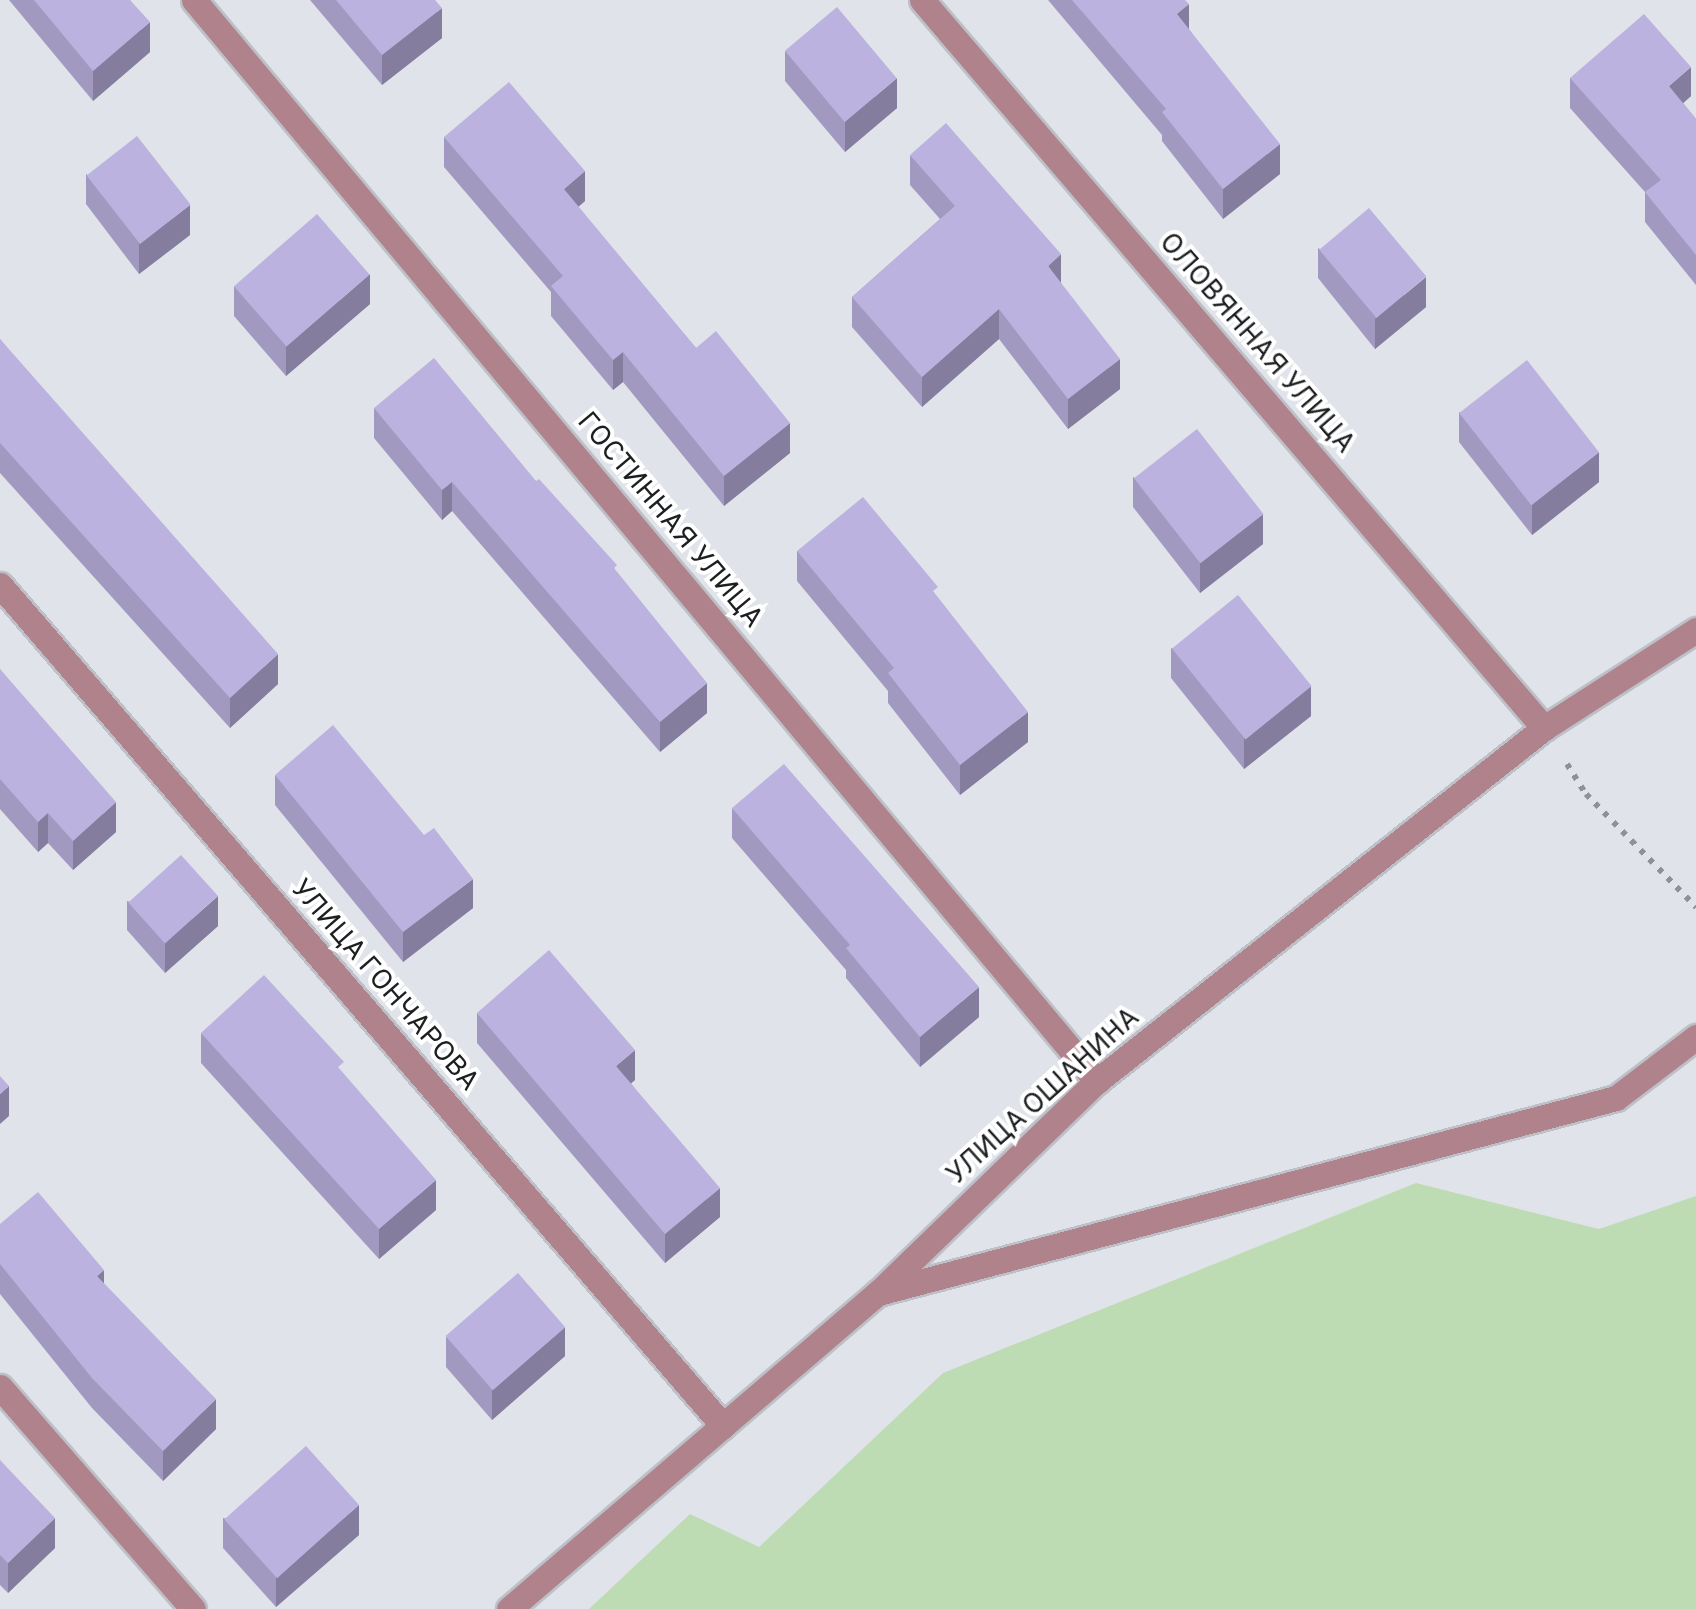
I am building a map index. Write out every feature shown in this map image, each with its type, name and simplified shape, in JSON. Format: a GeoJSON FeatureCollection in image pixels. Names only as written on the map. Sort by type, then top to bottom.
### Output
{"type":"FeatureCollection","features":[{"type":"Feature","properties":{"kind":"street","name":"ГОСТИННАЯ УЛИЦА"},"geometry":{"type":"LineString","coordinates":[[194,0],[1097,1081]]}},
{"type":"Feature","properties":{"kind":"street","name":"ОЛОВЯННАЯ УЛИЦА"},"geometry":{"type":"LineString","coordinates":[[922,0],[1544,728]]}},
{"type":"Feature","properties":{"kind":"street","name":"УЛИЦА ГОНЧАРОВА"},"geometry":{"type":"LineString","coordinates":[[0,585],[723,1426]]}},
{"type":"Feature","properties":{"kind":"street","name":"УЛИЦА ОШАНИНА"},"geometry":{"type":"LineString","coordinates":[[510,1609],[878,1293],[1097,1081],[1544,728],[1696,630]]}},
{"type":"Feature","properties":{"kind":"street"},"geometry":{"type":"LineString","coordinates":[[878,1293],[1616,1098],[1696,1037]]}},
{"type":"Feature","properties":{"kind":"street"},"geometry":{"type":"LineString","coordinates":[[0,1387],[192,1609]]}},
{"type":"Feature","properties":{"kind":"path"},"geometry":{"type":"LineString","coordinates":[[1544,728],[1586,794],[1696,908]]}},
{"type":"Feature","properties":{"kind":"green space"},"geometry":{"type":"Polygon","coordinates":[[[1416,1183],[1599,1229],[1696,1196],[1696,1609],[589,1609],[690,1514],[759,1547],[943,1373],[1416,1183]]]}},
{"type":"Feature","properties":{"kind":"building"},"geometry":{"type":"Polygon","coordinates":[[[34,0],[130,0],[150,22],[93,71],[34,0]]]}},
{"type":"Feature","properties":{"kind":"building"},"geometry":{"type":"Polygon","coordinates":[[[336,0],[435,0],[442,8],[382,55],[336,0]]]}},
{"type":"Feature","properties":{"kind":"building"},"geometry":{"type":"Polygon","coordinates":[[[1072,0],[1185,0],[1189,4],[1177,14],[1280,144],[1223,189],[1162,112],[1166,109],[1072,0]]]}},
{"type":"Feature","properties":{"kind":"building"},"geometry":{"type":"Polygon","coordinates":[[[837,7],[897,78],[845,122],[785,51],[837,7]]]}},
{"type":"Feature","properties":{"kind":"building"},"geometry":{"type":"Polygon","coordinates":[[[1644,14],[1691,67],[1669,86],[1696,119],[1696,255],[1645,192],[1661,180],[1570,78],[1644,14]]]}},
{"type":"Feature","properties":{"kind":"building"},"geometry":{"type":"Polygon","coordinates":[[[509,82],[585,171],[564,189],[696,348],[716,331],[790,423],[724,476],[623,352],[613,360],[551,286],[563,276],[444,137],[509,82]]]}},
{"type":"Feature","properties":{"kind":"building"},"geometry":{"type":"Polygon","coordinates":[[[946,123],[1061,254],[1048,266],[1120,359],[1068,399],[999,309],[922,377],[852,297],[955,206],[910,155],[946,123]]]}},
{"type":"Feature","properties":{"kind":"building"},"geometry":{"type":"Polygon","coordinates":[[[137,136],[191,205],[140,244],[87,175],[137,136]]]}},
{"type":"Feature","properties":{"kind":"building"},"geometry":{"type":"Polygon","coordinates":[[[1369,208],[1426,276],[1376,318],[1319,250],[1369,208]]]}},
{"type":"Feature","properties":{"kind":"building"},"geometry":{"type":"Polygon","coordinates":[[[317,214],[369,274],[286,347],[234,286],[317,214]]]}},
{"type":"Feature","properties":{"kind":"building"},"geometry":{"type":"Polygon","coordinates":[[[0,339],[278,654],[230,698],[0,443],[0,339]]]}},
{"type":"Feature","properties":{"kind":"building"},"geometry":{"type":"Polygon","coordinates":[[[434,358],[536,481],[539,479],[617,565],[614,568],[707,683],[660,722],[452,482],[442,490],[374,408],[434,358]]]}},
{"type":"Feature","properties":{"kind":"building"},"geometry":{"type":"Polygon","coordinates":[[[1527,360],[1599,452],[1531,505],[1459,413],[1527,360]]]}},
{"type":"Feature","properties":{"kind":"building"},"geometry":{"type":"Polygon","coordinates":[[[1197,429],[1263,514],[1200,563],[1134,478],[1197,429]]]}},
{"type":"Feature","properties":{"kind":"building"},"geometry":{"type":"Polygon","coordinates":[[[863,497],[938,587],[933,591],[1028,712],[960,765],[888,673],[894,668],[797,551],[863,497]]]}},
{"type":"Feature","properties":{"kind":"building"},"geometry":{"type":"Polygon","coordinates":[[[1238,595],[1312,686],[1246,739],[1172,648],[1238,595]]]}},
{"type":"Feature","properties":{"kind":"building"},"geometry":{"type":"Polygon","coordinates":[[[0,669],[116,802],[73,841],[48,813],[38,822],[0,779],[0,669]]]}},
{"type":"Feature","properties":{"kind":"building"},"geometry":{"type":"Polygon","coordinates":[[[333,725],[424,835],[434,828],[473,879],[403,932],[275,775],[333,725]]]}},
{"type":"Feature","properties":{"kind":"building"},"geometry":{"type":"Polygon","coordinates":[[[784,764],[979,987],[920,1037],[846,948],[850,945],[732,808],[784,764]]]}},
{"type":"Feature","properties":{"kind":"building"},"geometry":{"type":"Polygon","coordinates":[[[181,855],[218,896],[165,943],[128,903],[181,855]]]}},
{"type":"Feature","properties":{"kind":"building"},"geometry":{"type":"Polygon","coordinates":[[[549,950],[635,1050],[616,1066],[720,1188],[665,1234],[477,1013],[549,950]]]}},
{"type":"Feature","properties":{"kind":"building"},"geometry":{"type":"Polygon","coordinates":[[[264,975],[344,1062],[338,1067],[436,1180],[379,1229],[201,1033],[264,975]]]}},
{"type":"Feature","properties":{"kind":"building"},"geometry":{"type":"Polygon","coordinates":[[[0,1076],[9,1086],[0,1094],[0,1076]]]}},
{"type":"Feature","properties":{"kind":"building"},"geometry":{"type":"Polygon","coordinates":[[[38,1192],[104,1270],[97,1276],[216,1399],[163,1451],[92,1378],[0,1264],[0,1224],[38,1192]]]}},
{"type":"Feature","properties":{"kind":"building"},"geometry":{"type":"Polygon","coordinates":[[[518,1273],[565,1327],[493,1390],[446,1336],[518,1273]]]}},
{"type":"Feature","properties":{"kind":"building"},"geometry":{"type":"Polygon","coordinates":[[[306,1446],[359,1505],[277,1578],[224,1520],[306,1446]]]}},
{"type":"Feature","properties":{"kind":"building"},"geometry":{"type":"Polygon","coordinates":[[[0,1460],[55,1518],[8,1563],[0,1555],[0,1460]]]}}]}
